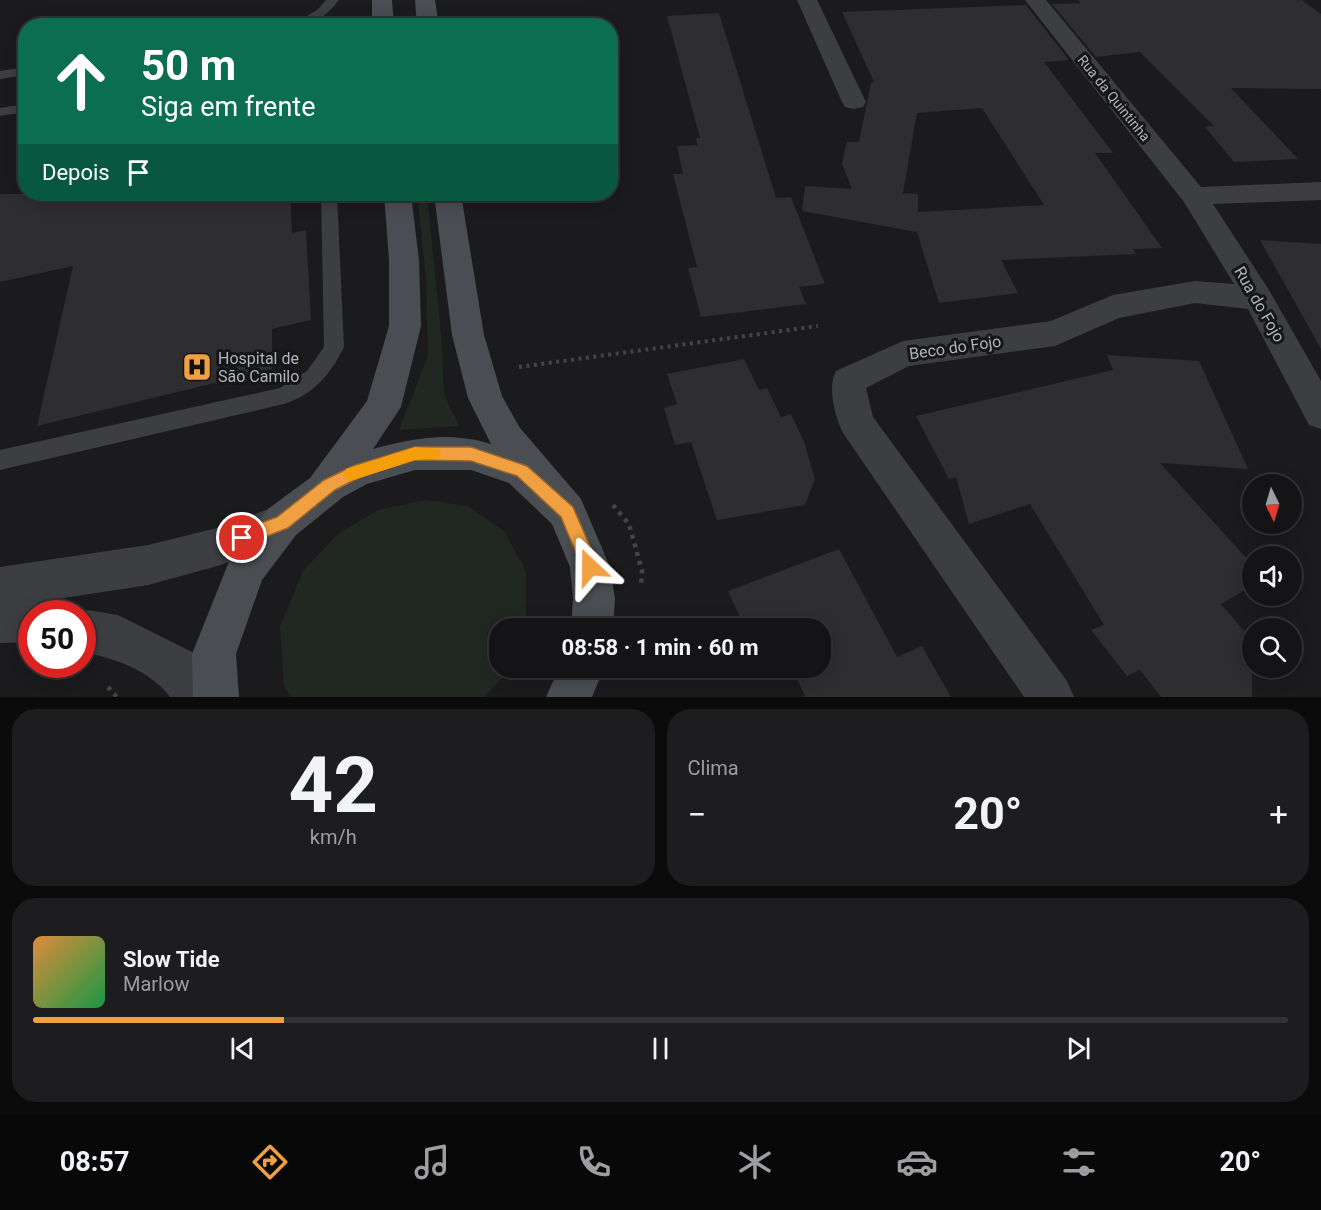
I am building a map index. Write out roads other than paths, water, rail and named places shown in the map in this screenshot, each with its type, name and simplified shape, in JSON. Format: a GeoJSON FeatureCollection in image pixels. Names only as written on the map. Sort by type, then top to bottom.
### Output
{"type":"FeatureCollection","features":[{"type":"Feature","properties":{"kind":"main road"},"geometry":{"type":"LineString","coordinates":[[382,0],[383,18]]}},
{"type":"Feature","properties":{"kind":"main road"},"geometry":{"type":"LineString","coordinates":[[425,0],[427,18]]}},
{"type":"Feature","properties":{"kind":"main road"},"geometry":{"type":"LineString","coordinates":[[319,493],[383,407],[405,326],[404,260],[398,201]]}},
{"type":"Feature","properties":{"kind":"main road"},"geometry":{"type":"LineString","coordinates":[[449,201],[468,335],[485,398],[507,439],[567,512],[590,567],[591,618]]}},
{"type":"Feature","properties":{"kind":"main road"},"geometry":{"type":"LineString","coordinates":[[216,697],[214,654],[246,568],[282,522],[319,493],[358,470],[415,454],[471,454],[522,471],[567,512]]}},
{"type":"Feature","properties":{"kind":"main road"},"geometry":{"type":"LineString","coordinates":[[569,697],[578,678]]}},
{"type":"Feature","properties":{"kind":"main road"},"geometry":{"type":"LineString","coordinates":[[587,697],[588,678]]}},
{"type":"Feature","properties":{"kind":"street"},"geometry":{"type":"LineString","coordinates":[[807,0],[854,102]]}},
{"type":"Feature","properties":{"kind":"street","name":"Rua da Quintinha"},"geometry":{"type":"LineString","coordinates":[[1035,0],[1194,196]]}},
{"type":"Feature","properties":{"kind":"street"},"geometry":{"type":"LineString","coordinates":[[1194,196],[1321,191]]}},
{"type":"Feature","properties":{"kind":"street","name":"Rua do Fojo"},"geometry":{"type":"LineString","coordinates":[[1194,196],[1258,298],[1320,409]]}},
{"type":"Feature","properties":{"kind":"street","name":"Beco do Fojo"},"geometry":{"type":"LineString","coordinates":[[1051,697],[856,422],[848,381],[903,354],[1054,333],[1113,307],[1195,292],[1258,298]]}},
{"type":"Feature","properties":{"kind":"street"},"geometry":{"type":"LineString","coordinates":[[0,588],[148,565],[221,546],[282,522]]}},
{"type":"Feature","properties":{"kind":"street"},"geometry":{"type":"LineString","coordinates":[[96,633],[118,637],[176,668],[198,697]]}},
{"type":"Feature","properties":{"kind":"lane"},"geometry":{"type":"LineString","coordinates":[[311,18],[321,13],[333,0]]}},
{"type":"Feature","properties":{"kind":"lane"},"geometry":{"type":"LineString","coordinates":[[0,75],[18,72]]}},
{"type":"Feature","properties":{"kind":"lane"},"geometry":{"type":"LineString","coordinates":[[0,112],[18,109]]}},
{"type":"Feature","properties":{"kind":"lane"},"geometry":{"type":"LineString","coordinates":[[0,459],[284,396],[303,387],[318,376],[334,347],[329,201]]}},
{"type":"Feature","properties":{"kind":"place","name":"Hospital de São Camilo"},"geometry":{"type":"Point","coordinates":[197,367]}}]}
